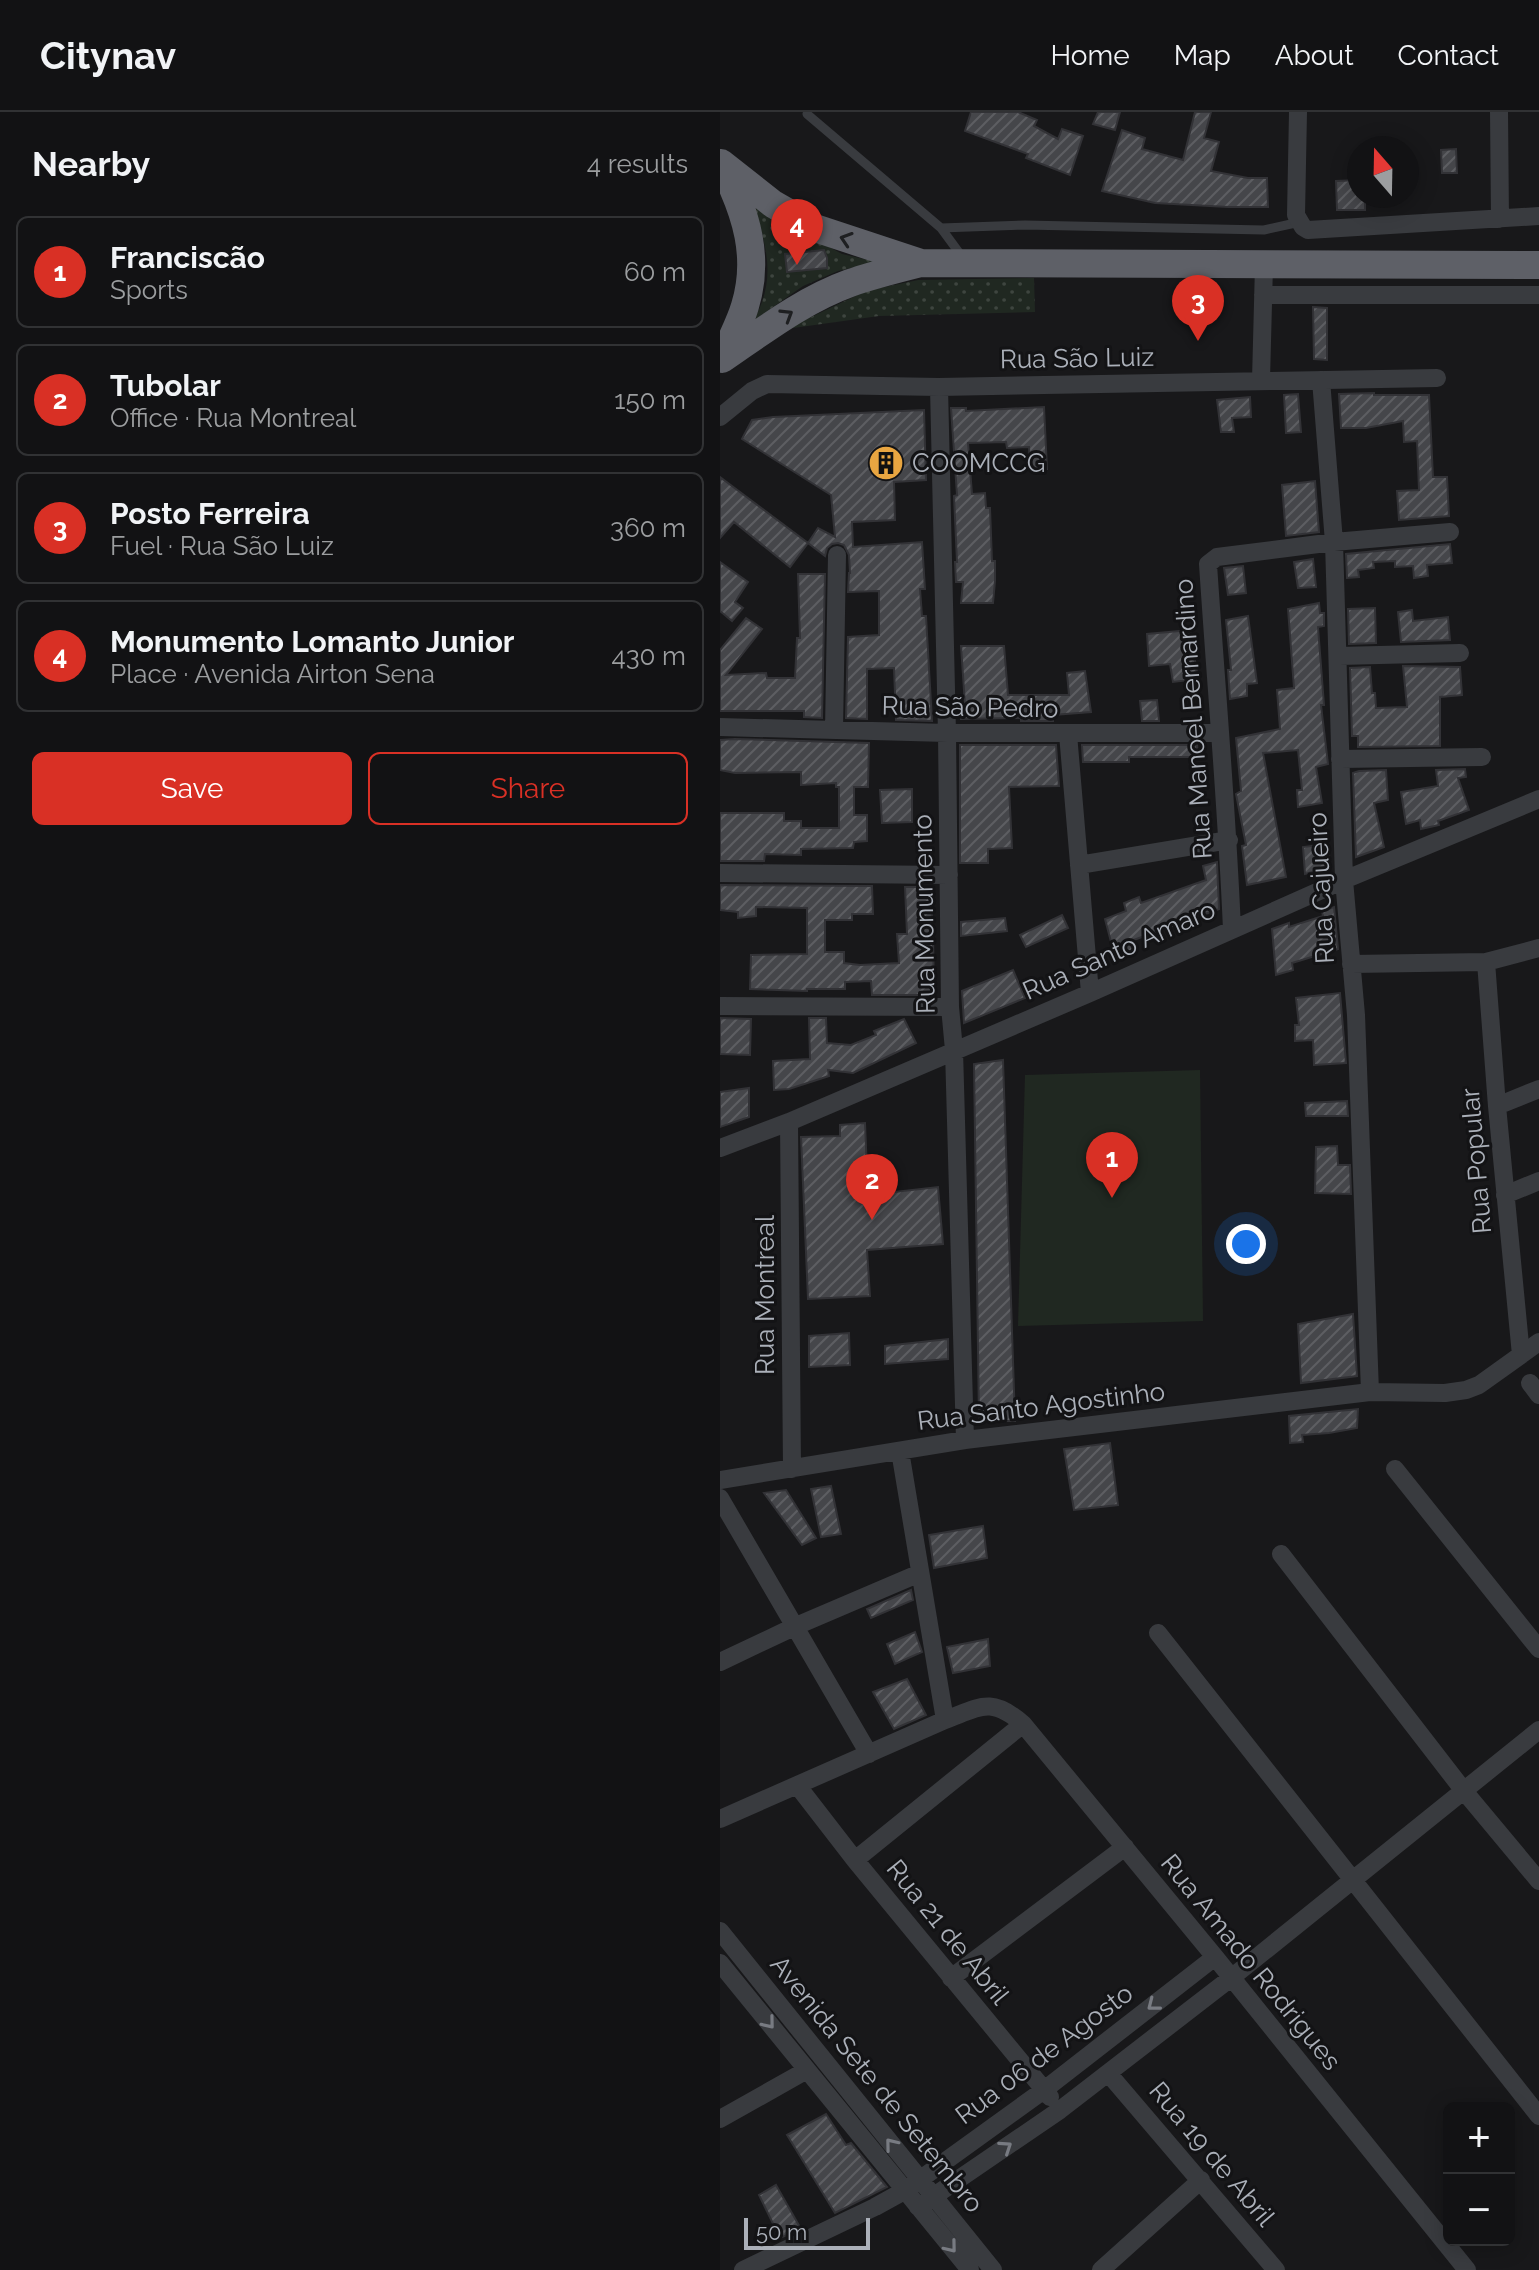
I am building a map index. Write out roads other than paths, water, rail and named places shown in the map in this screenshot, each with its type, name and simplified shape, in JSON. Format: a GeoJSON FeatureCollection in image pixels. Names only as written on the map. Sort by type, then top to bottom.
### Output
{"type":"FeatureCollection","features":[{"type":"Feature","properties":{"kind":"highway"},"geometry":{"type":"LineString","coordinates":[[720,163],[773,204],[815,228],[921,263]]}},
{"type":"Feature","properties":{"kind":"highway"},"geometry":{"type":"LineString","coordinates":[[720,163],[736,193],[747,223],[752,250],[750,289],[721,360]]}},
{"type":"Feature","properties":{"kind":"highway"},"geometry":{"type":"LineString","coordinates":[[721,360],[783,317],[830,291],[921,263],[1539,265]]}},
{"type":"Feature","properties":{"kind":"street"},"geometry":{"type":"LineString","coordinates":[[1298,112],[1298,219],[1308,230],[1539,216]]}},
{"type":"Feature","properties":{"kind":"street"},"geometry":{"type":"LineString","coordinates":[[1499,112],[1500,219]]}},
{"type":"Feature","properties":{"kind":"street"},"geometry":{"type":"LineString","coordinates":[[1261,380],[1264,265]]}},
{"type":"Feature","properties":{"kind":"street"},"geometry":{"type":"LineString","coordinates":[[1263,295],[1539,295]]}},
{"type":"Feature","properties":{"kind":"street","name":"Rua São Luiz"},"geometry":{"type":"LineString","coordinates":[[720,417],[744,397],[767,384],[939,387],[1437,378]]}},
{"type":"Feature","properties":{"kind":"street","name":"Rua Cajueiro"},"geometry":{"type":"LineString","coordinates":[[1321,380],[1334,542],[1344,880],[1362,1142],[1370,1392]]}},
{"type":"Feature","properties":{"kind":"street","name":"Rua Monumento"},"geometry":{"type":"LineString","coordinates":[[939,387],[950,1007],[954,1050],[965,1440]]}},
{"type":"Feature","properties":{"kind":"street"},"geometry":{"type":"LineString","coordinates":[[1334,542],[1450,532]]}},
{"type":"Feature","properties":{"kind":"street","name":"Rua Manoel Bernardino"},"geometry":{"type":"LineString","coordinates":[[1232,930],[1229,840],[1208,564],[1217,557],[1334,542]]}},
{"type":"Feature","properties":{"kind":"street"},"geometry":{"type":"LineString","coordinates":[[834,730],[837,555]]}},
{"type":"Feature","properties":{"kind":"street"},"geometry":{"type":"LineString","coordinates":[[1339,656],[1460,653]]}},
{"type":"Feature","properties":{"kind":"street","name":"Rua São Pedro"},"geometry":{"type":"LineString","coordinates":[[720,727],[947,733],[1219,733]]}},
{"type":"Feature","properties":{"kind":"street"},"geometry":{"type":"LineString","coordinates":[[1068,734],[1090,993]]}},
{"type":"Feature","properties":{"kind":"street"},"geometry":{"type":"LineString","coordinates":[[1340,759],[1482,757]]}},
{"type":"Feature","properties":{"kind":"street","name":"Rua Santo Amaro"},"geometry":{"type":"LineString","coordinates":[[720,1148],[789,1122],[1344,880],[1539,799]]}},
{"type":"Feature","properties":{"kind":"street"},"geometry":{"type":"LineString","coordinates":[[1079,865],[1229,840]]}},
{"type":"Feature","properties":{"kind":"street"},"geometry":{"type":"LineString","coordinates":[[720,873],[949,875]]}},
{"type":"Feature","properties":{"kind":"street"},"geometry":{"type":"LineString","coordinates":[[1351,964],[1486,962],[1539,948]]}},
{"type":"Feature","properties":{"kind":"street","name":"Rua Popular"},"geometry":{"type":"LineString","coordinates":[[1486,962],[1521,1355]]}},
{"type":"Feature","properties":{"kind":"street"},"geometry":{"type":"LineString","coordinates":[[720,1006],[950,1007]]}},
{"type":"Feature","properties":{"kind":"street"},"geometry":{"type":"LineString","coordinates":[[1497,1106],[1539,1089]]}},
{"type":"Feature","properties":{"kind":"street","name":"Rua Montreal"},"geometry":{"type":"LineString","coordinates":[[789,1122],[792,1469]]}},
{"type":"Feature","properties":{"kind":"street"},"geometry":{"type":"LineString","coordinates":[[1505,1195],[1539,1181]]}},
{"type":"Feature","properties":{"kind":"street","name":"Rua Santo Agostinho"},"geometry":{"type":"LineString","coordinates":[[720,1480],[965,1440],[1370,1392],[1445,1393],[1466,1390],[1479,1385],[1539,1342]]}},
{"type":"Feature","properties":{"kind":"street"},"geometry":{"type":"LineString","coordinates":[[720,1819],[945,1720],[900,1451]]}},
{"type":"Feature","properties":{"kind":"street"},"geometry":{"type":"LineString","coordinates":[[1395,1469],[1539,1649]]}},
{"type":"Feature","properties":{"kind":"street"},"geometry":{"type":"LineString","coordinates":[[720,1498],[869,1754]]}},
{"type":"Feature","properties":{"kind":"street"},"geometry":{"type":"LineString","coordinates":[[1281,1554],[1464,1791],[1539,1881]]}},
{"type":"Feature","properties":{"kind":"street"},"geometry":{"type":"LineString","coordinates":[[720,1662],[920,1573]]}},
{"type":"Feature","properties":{"kind":"street"},"geometry":{"type":"LineString","coordinates":[[1158,1633],[1539,2116]]}},
{"type":"Feature","properties":{"kind":"street","name":"Rua Amado Rodrigues"},"geometry":{"type":"LineString","coordinates":[[945,1720],[983,1706],[997,1706],[1023,1724],[1467,2270]]}},
{"type":"Feature","properties":{"kind":"street"},"geometry":{"type":"LineString","coordinates":[[855,1860],[1023,1724]]}},
{"type":"Feature","properties":{"kind":"street","name":"Rua 06 de Agosto"},"geometry":{"type":"LineString","coordinates":[[918,2207],[1060,2110],[1231,1978],[1539,1730]]}},
{"type":"Feature","properties":{"kind":"street","name":"Rua 21 de Abril"},"geometry":{"type":"LineString","coordinates":[[797,1785],[1060,2110]]}},
{"type":"Feature","properties":{"kind":"street"},"geometry":{"type":"LineString","coordinates":[[951,1978],[1125,1847]]}},
{"type":"Feature","properties":{"kind":"street","name":"Avenida Sete de Setembro"},"geometry":{"type":"LineString","coordinates":[[720,1931],[993,2270]]}},
{"type":"Feature","properties":{"kind":"street","name":"Rua 06 de Agosto"},"geometry":{"type":"LineString","coordinates":[[743,2270],[904,2191],[1044,2090],[1215,1957]]}},
{"type":"Feature","properties":{"kind":"street","name":"Avenida Sete de Setembro"},"geometry":{"type":"LineString","coordinates":[[720,1963],[970,2270]]}},
{"type":"Feature","properties":{"kind":"street"},"geometry":{"type":"LineString","coordinates":[[720,2119],[807,2070]]}},
{"type":"Feature","properties":{"kind":"street","name":"Rua 19 de Abril"},"geometry":{"type":"LineString","coordinates":[[1108,2073],[1276,2270]]}},
{"type":"Feature","properties":{"kind":"street"},"geometry":{"type":"LineString","coordinates":[[1101,2270],[1201,2180]]}},
{"type":"Feature","properties":{"kind":"lane"},"geometry":{"type":"LineString","coordinates":[[807,114],[941,228],[967,263]]}},
{"type":"Feature","properties":{"kind":"lane"},"geometry":{"type":"LineString","coordinates":[[941,228],[1025,225],[1264,230],[1298,219]]}},
{"type":"Feature","properties":{"kind":"place","name":"Monumento Lomanto Junior"},"geometry":{"type":"Point","coordinates":[797,265]}},
{"type":"Feature","properties":{"kind":"place","name":"Posto Ferreira"},"geometry":{"type":"Point","coordinates":[1198,341]}},
{"type":"Feature","properties":{"kind":"place","name":"COOMCCG"},"geometry":{"type":"Point","coordinates":[886,463]}},
{"type":"Feature","properties":{"kind":"place","name":"Franciscão"},"geometry":{"type":"Point","coordinates":[1112,1198]}},
{"type":"Feature","properties":{"kind":"place","name":"Tubolar"},"geometry":{"type":"Point","coordinates":[872,1220]}}]}
